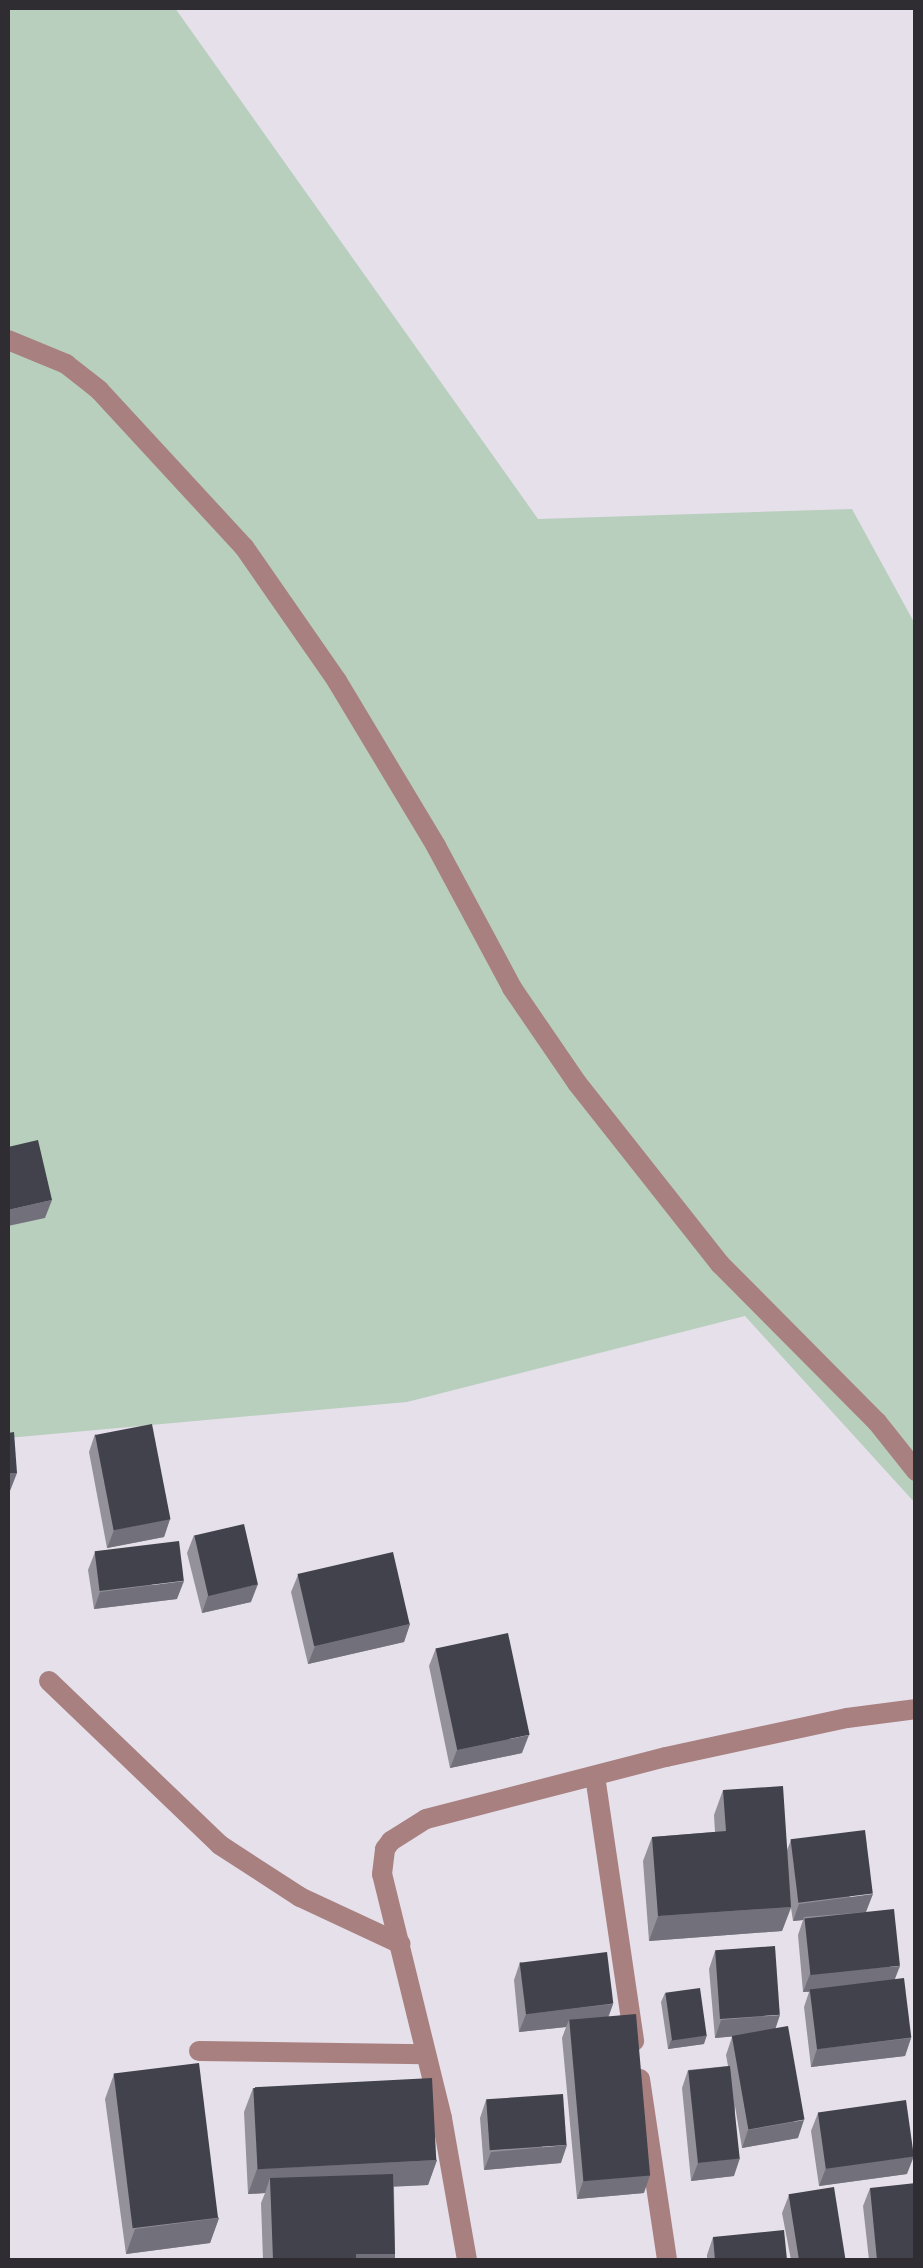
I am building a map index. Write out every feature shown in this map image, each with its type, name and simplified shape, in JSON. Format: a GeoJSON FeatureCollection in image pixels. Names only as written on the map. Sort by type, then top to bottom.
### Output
{"type":"FeatureCollection","features":[{"type":"Feature","properties":{"kind":"street"},"geometry":{"type":"LineString","coordinates":[[8,340],[66,364],[99,390],[244,547],[337,681],[436,846],[512,988],[578,1083],[720,1264],[864,1409],[916,1471]]}},
{"type":"Feature","properties":{"kind":"street"},"geometry":{"type":"LineString","coordinates":[[49,1681],[220,1845],[300,1897],[401,1944]]}},
{"type":"Feature","properties":{"kind":"street"},"geometry":{"type":"LineString","coordinates":[[467,2260],[401,1944],[382,1874],[382,1857],[391,1841],[426,1819],[595,1776],[847,1718],[916,1709]]}},
{"type":"Feature","properties":{"kind":"street"},"geometry":{"type":"LineString","coordinates":[[892,1715],[916,1728]]}},
{"type":"Feature","properties":{"kind":"street"},"geometry":{"type":"LineString","coordinates":[[595,1776],[667,2260]]}},
{"type":"Feature","properties":{"kind":"street"},"geometry":{"type":"LineString","coordinates":[[198,2051],[425,2054]]}},
{"type":"Feature","properties":{"kind":"green space"},"geometry":{"type":"Polygon","coordinates":[[[8,8],[175,8],[538,519],[852,509],[915,624],[915,1503],[745,1316],[407,1402],[8,1438],[8,8]]]}},
{"type":"Feature","properties":{"kind":"building"},"geometry":{"type":"Polygon","coordinates":[[[38,1140],[52,1200],[8,1210],[8,1147],[38,1140]]]}},
{"type":"Feature","properties":{"kind":"building"},"geometry":{"type":"Polygon","coordinates":[[[152,1424],[171,1519],[114,1530],[95,1435],[152,1424]]]}},
{"type":"Feature","properties":{"kind":"building"},"geometry":{"type":"Polygon","coordinates":[[[14,1432],[17,1473],[8,1473],[8,1433],[14,1432]]]}},
{"type":"Feature","properties":{"kind":"building"},"geometry":{"type":"Polygon","coordinates":[[[244,1524],[258,1584],[208,1596],[194,1535],[244,1524]]]}},
{"type":"Feature","properties":{"kind":"building"},"geometry":{"type":"Polygon","coordinates":[[[179,1541],[184,1581],[100,1591],[95,1551],[179,1541]]]}},
{"type":"Feature","properties":{"kind":"building"},"geometry":{"type":"Polygon","coordinates":[[[393,1552],[410,1624],[314,1646],[298,1574],[393,1552]]]}},
{"type":"Feature","properties":{"kind":"building"},"geometry":{"type":"Polygon","coordinates":[[[508,1633],[530,1735],[457,1750],[436,1648],[508,1633]]]}},
{"type":"Feature","properties":{"kind":"building"},"geometry":{"type":"Polygon","coordinates":[[[783,1786],[791,1907],[658,1916],[652,1837],[726,1831],[723,1790],[783,1786]]]}},
{"type":"Feature","properties":{"kind":"building"},"geometry":{"type":"Polygon","coordinates":[[[865,1830],[873,1894],[798,1903],[791,1839],[865,1830]]]}},
{"type":"Feature","properties":{"kind":"building"},"geometry":{"type":"Polygon","coordinates":[[[894,1909],[900,1966],[810,1975],[804,1918],[894,1909]]]}},
{"type":"Feature","properties":{"kind":"building"},"geometry":{"type":"Polygon","coordinates":[[[775,1946],[780,2015],[720,2019],[715,1950],[775,1946]]]}},
{"type":"Feature","properties":{"kind":"building"},"geometry":{"type":"Polygon","coordinates":[[[607,1952],[613,2004],[526,2014],[520,1963],[607,1952]]]}},
{"type":"Feature","properties":{"kind":"building"},"geometry":{"type":"Polygon","coordinates":[[[904,1978],[911,2038],[817,2049],[810,1990],[904,1978]]]}},
{"type":"Feature","properties":{"kind":"building"},"geometry":{"type":"Polygon","coordinates":[[[700,1988],[707,2036],[672,2040],[665,1993],[700,1988]]]}},
{"type":"Feature","properties":{"kind":"building"},"geometry":{"type":"Polygon","coordinates":[[[636,2014],[650,2175],[583,2181],[569,2020],[636,2014]]]}},
{"type":"Feature","properties":{"kind":"building"},"geometry":{"type":"Polygon","coordinates":[[[788,2026],[804,2120],[748,2129],[732,2036],[788,2026]]]}},
{"type":"Feature","properties":{"kind":"building"},"geometry":{"type":"Polygon","coordinates":[[[199,2063],[218,2218],[133,2228],[114,2073],[199,2063]]]}},
{"type":"Feature","properties":{"kind":"building"},"geometry":{"type":"Polygon","coordinates":[[[730,2066],[740,2158],[698,2163],[688,2070],[730,2066]]]}},
{"type":"Feature","properties":{"kind":"building"},"geometry":{"type":"Polygon","coordinates":[[[432,2078],[436,2160],[258,2169],[253,2087],[432,2078]]]}},
{"type":"Feature","properties":{"kind":"building"},"geometry":{"type":"Polygon","coordinates":[[[563,2094],[567,2145],[490,2150],[486,2099],[563,2094]]]}},
{"type":"Feature","properties":{"kind":"building"},"geometry":{"type":"Polygon","coordinates":[[[906,2100],[914,2156],[826,2169],[818,2112],[906,2100]]]}},
{"type":"Feature","properties":{"kind":"building"},"geometry":{"type":"Polygon","coordinates":[[[393,2174],[395,2254],[356,2254],[356,2260],[273,2260],[270,2178],[393,2174]]]}},
{"type":"Feature","properties":{"kind":"building"},"geometry":{"type":"Polygon","coordinates":[[[916,2183],[916,2260],[877,2260],[870,2188],[916,2183]]]}},
{"type":"Feature","properties":{"kind":"building"},"geometry":{"type":"Polygon","coordinates":[[[834,2187],[846,2260],[799,2260],[789,2194],[834,2187]]]}},
{"type":"Feature","properties":{"kind":"building"},"geometry":{"type":"Polygon","coordinates":[[[784,2230],[787,2260],[715,2260],[713,2237],[784,2230]]]}}]}
